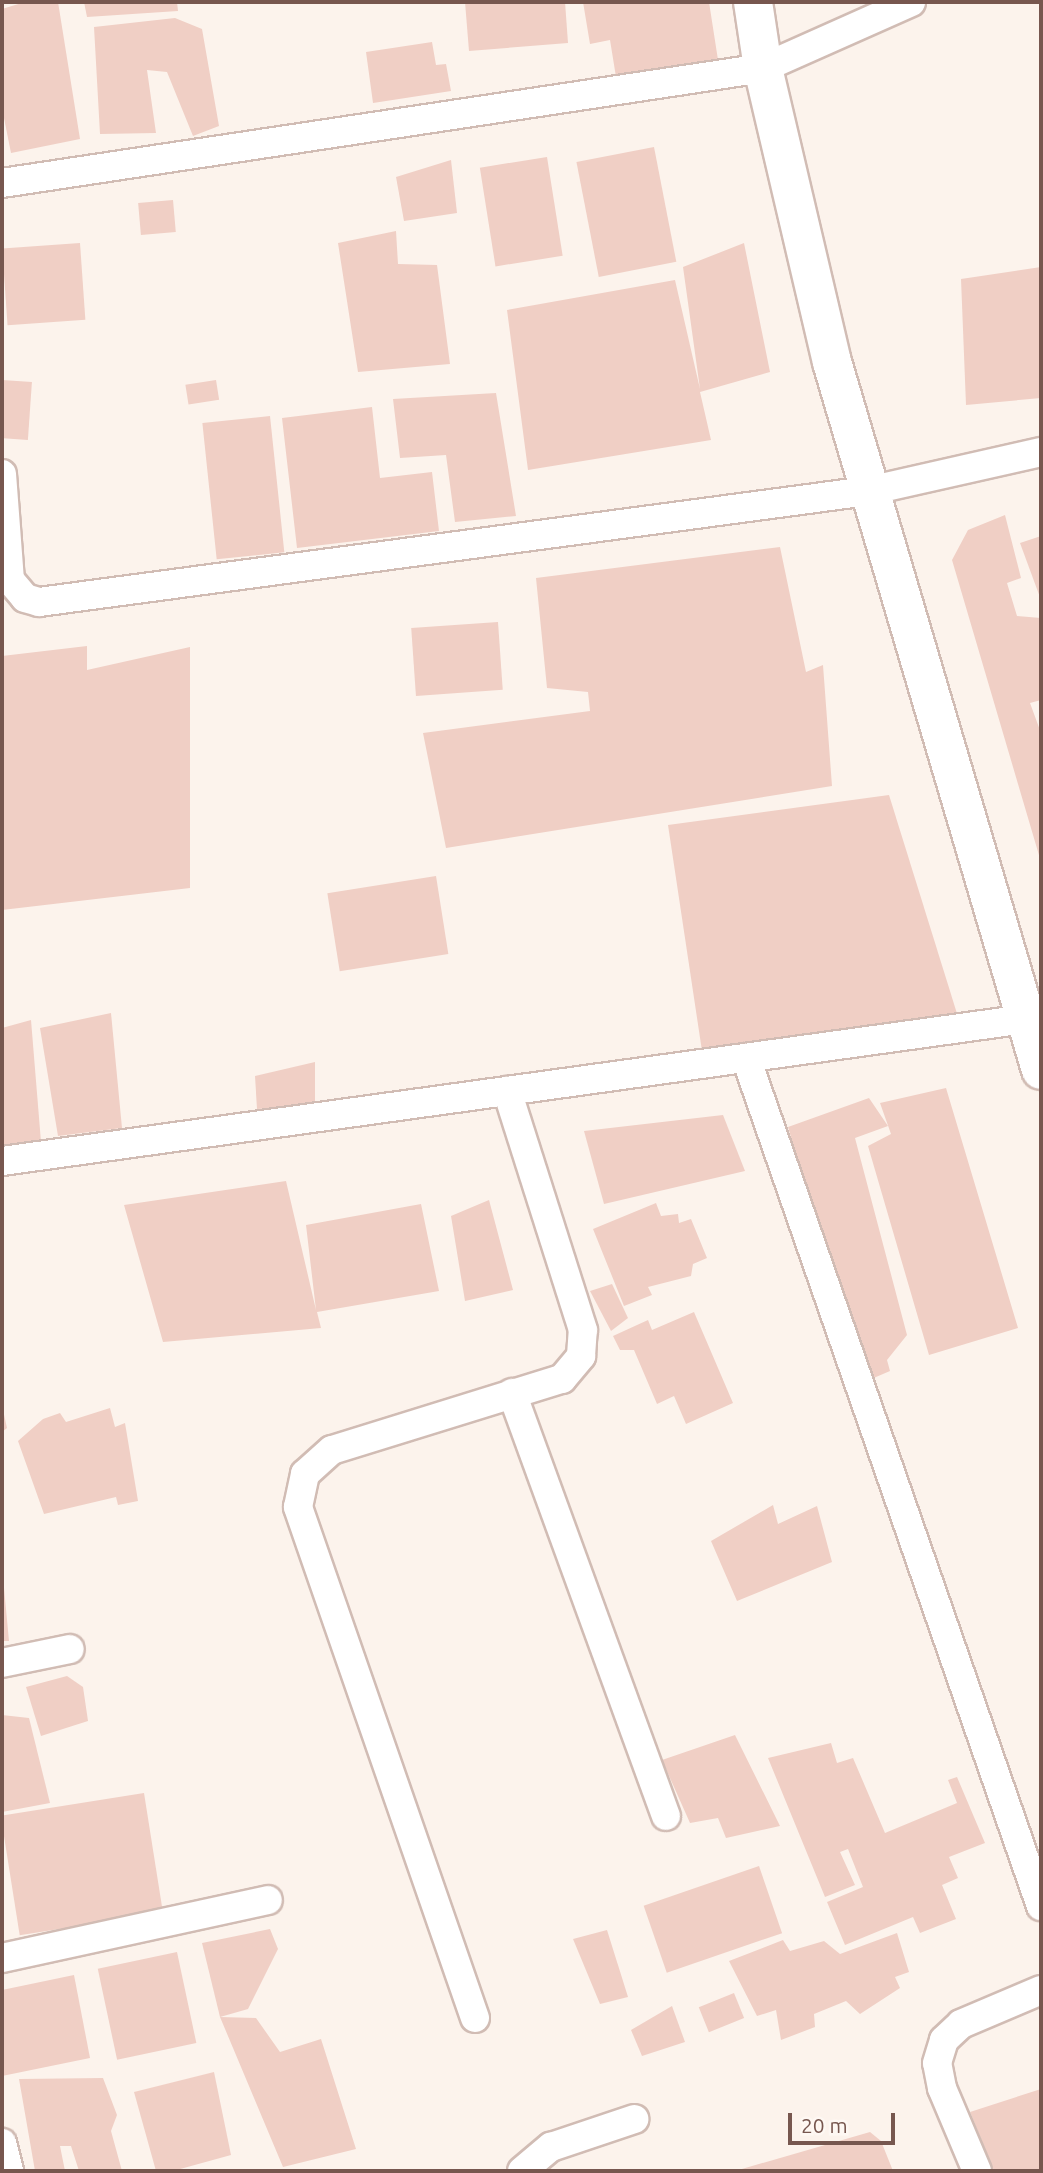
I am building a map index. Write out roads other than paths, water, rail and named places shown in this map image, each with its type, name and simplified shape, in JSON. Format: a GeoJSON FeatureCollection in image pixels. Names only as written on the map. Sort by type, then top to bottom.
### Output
{"type":"FeatureCollection","features":[{"type":"Feature","properties":{"kind":"street"},"geometry":{"type":"LineString","coordinates":[[753,2],[763,68],[832,362],[1041,1070]]}},
{"type":"Feature","properties":{"kind":"street"},"geometry":{"type":"LineString","coordinates":[[2,183],[763,68],[911,2]]}},
{"type":"Feature","properties":{"kind":"street"},"geometry":{"type":"LineString","coordinates":[[2,474],[10,580],[25,598],[39,602],[868,491],[1041,452]]}},
{"type":"Feature","properties":{"kind":"street"},"geometry":{"type":"LineString","coordinates":[[2,1161],[1025,1019]]}},
{"type":"Feature","properties":{"kind":"street"},"geometry":{"type":"LineString","coordinates":[[746,1058],[1041,1906]]}},
{"type":"Feature","properties":{"kind":"street"},"geometry":{"type":"LineString","coordinates":[[475,2018],[298,1507],[299,1490],[313,1464],[332,1450],[562,1379],[573,1369],[584,1343],[507,1091]]}},
{"type":"Feature","properties":{"kind":"street"},"geometry":{"type":"LineString","coordinates":[[512,1393],[666,1816]]}},
{"type":"Feature","properties":{"kind":"street"},"geometry":{"type":"LineString","coordinates":[[2,1663],[70,1648]]}},
{"type":"Feature","properties":{"kind":"street"},"geometry":{"type":"LineString","coordinates":[[2,1958],[268,1900]]}},
{"type":"Feature","properties":{"kind":"street"},"geometry":{"type":"LineString","coordinates":[[977,2171],[942,2088],[937,2063],[944,2040],[961,2024],[1041,1990]]}},
{"type":"Feature","properties":{"kind":"street"},"geometry":{"type":"LineString","coordinates":[[522,2171],[551,2147],[634,2119]]}},
{"type":"Feature","properties":{"kind":"street"},"geometry":{"type":"LineString","coordinates":[[2,2143],[7,2171]]}}]}
